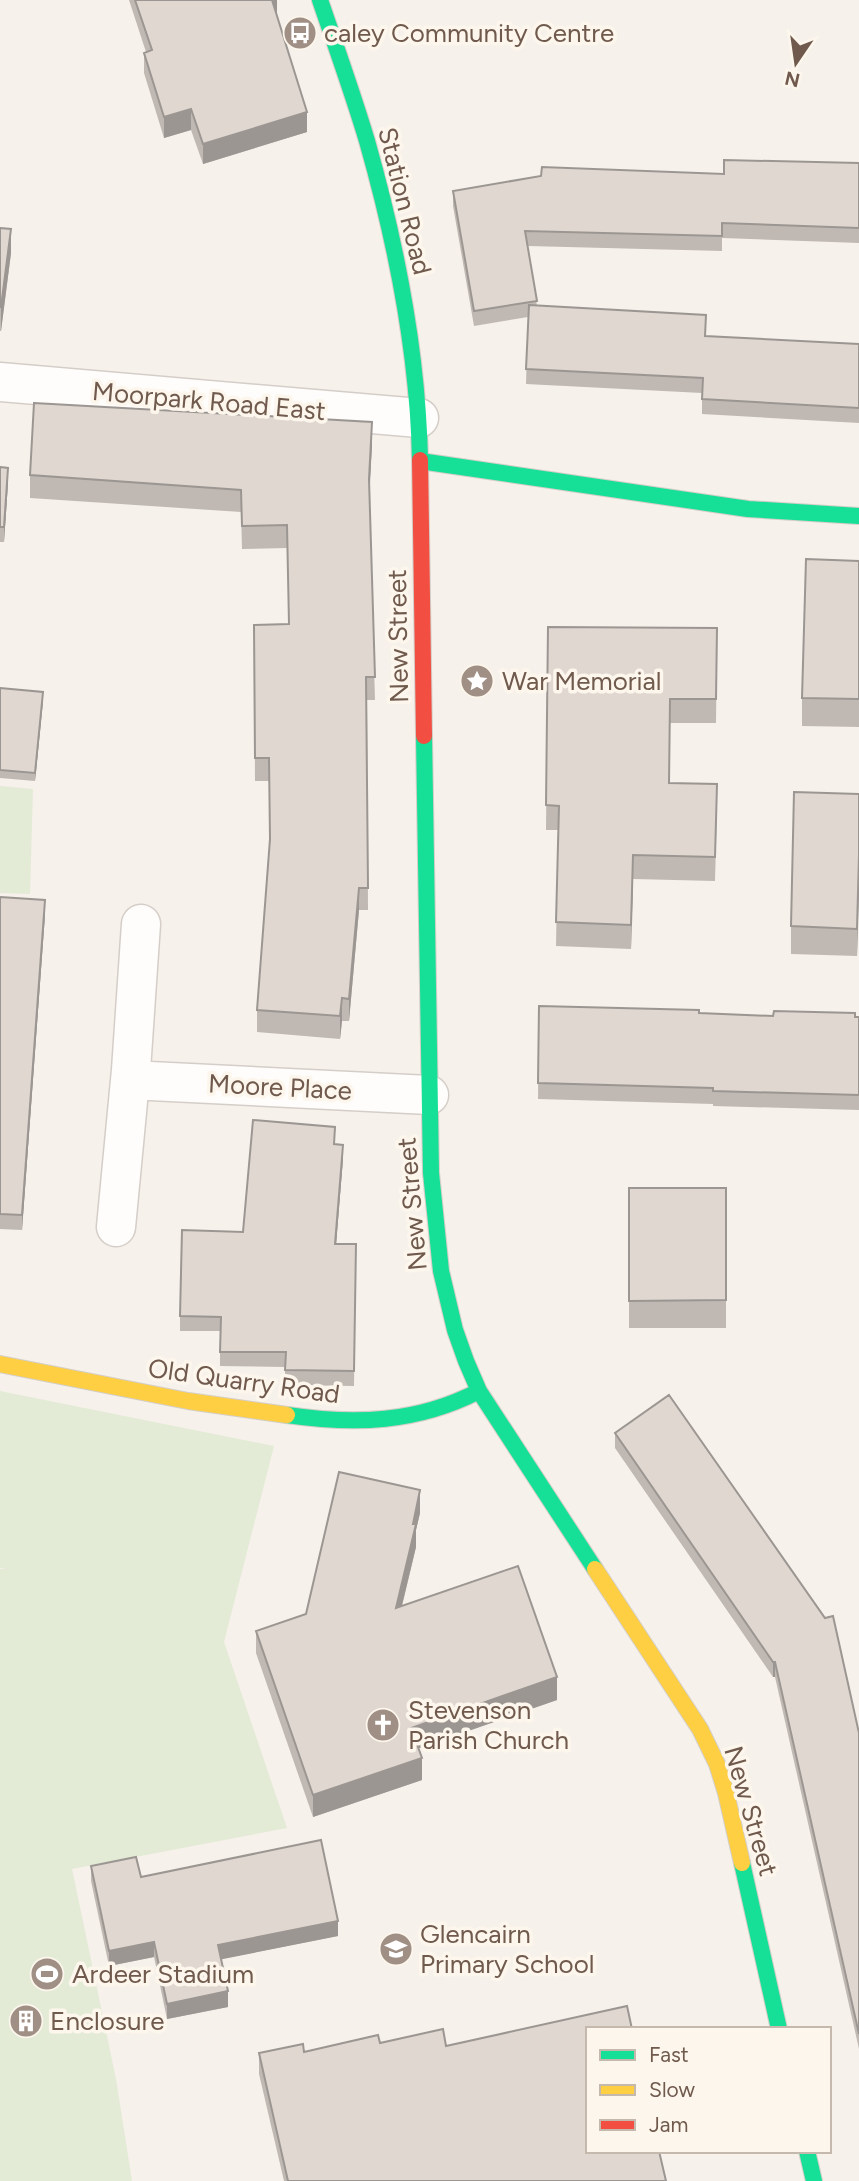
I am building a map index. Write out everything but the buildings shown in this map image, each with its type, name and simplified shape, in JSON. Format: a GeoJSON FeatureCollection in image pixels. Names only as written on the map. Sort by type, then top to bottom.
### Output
{"type":"FeatureCollection","features":[{"type":"Feature","properties":{"kind":"street","name":"Station Road"},"geometry":{"type":"LineString","coordinates":[[320,0],[367,141],[401,282],[419,418]]}},
{"type":"Feature","properties":{"kind":"street","name":"Moorpark Road East"},"geometry":{"type":"LineString","coordinates":[[0,382],[419,418]]}},
{"type":"Feature","properties":{"kind":"street","name":"New Street"},"geometry":{"type":"LineString","coordinates":[[419,418],[429,1095],[434,1235],[441,1276],[455,1332],[479,1391],[700,1728],[717,1764],[726,1793],[779,2027]]}},
{"type":"Feature","properties":{"kind":"street"},"geometry":{"type":"LineString","coordinates":[[420,461],[748,509],[859,516]]}},
{"type":"Feature","properties":{"kind":"street"},"geometry":{"type":"LineString","coordinates":[[116,1227],[141,925]]}},
{"type":"Feature","properties":{"kind":"street","name":"Moore Place"},"geometry":{"type":"LineString","coordinates":[[130,1080],[429,1095]]}},
{"type":"Feature","properties":{"kind":"street","name":"Old Quarry Road"},"geometry":{"type":"LineString","coordinates":[[0,1364],[188,1401],[329,1421],[388,1420],[452,1405],[479,1391]]}},
{"type":"Feature","properties":{"kind":"street"},"geometry":{"type":"LineString","coordinates":[[807,2153],[814,2181]]}},
{"type":"Feature","properties":{"kind":"green space"},"geometry":{"type":"Polygon","coordinates":[[[0,786],[33,789],[30,894],[0,893],[0,786]]]}},
{"type":"Feature","properties":{"kind":"green space"},"geometry":{"type":"Polygon","coordinates":[[[0,1391],[274,1446],[224,1642],[287,1828],[72,1869],[116,2079],[132,2181],[0,2181],[0,1569],[7,1569],[0,1568],[0,1391]]]}},
{"type":"Feature","properties":{"kind":"traffic: fast"},"geometry":{"type":"LineString","coordinates":[[320,0],[367,141],[396,259],[415,380],[420,460]]}},
{"type":"Feature","properties":{"kind":"traffic: fast"},"geometry":{"type":"LineString","coordinates":[[420,461],[748,509],[859,516]]}},
{"type":"Feature","properties":{"kind":"traffic: fast"},"geometry":{"type":"LineString","coordinates":[[424,736],[431,1173],[441,1271],[455,1330],[479,1391],[595,1569]]}},
{"type":"Feature","properties":{"kind":"traffic: fast"},"geometry":{"type":"LineString","coordinates":[[287,1415],[337,1420],[385,1419],[432,1410],[479,1391]]}},
{"type":"Feature","properties":{"kind":"traffic: fast"},"geometry":{"type":"LineString","coordinates":[[742,1863],[779,2027]]}},
{"type":"Feature","properties":{"kind":"traffic: fast"},"geometry":{"type":"LineString","coordinates":[[807,2153],[814,2181]]}},
{"type":"Feature","properties":{"kind":"traffic: slow"},"geometry":{"type":"LineString","coordinates":[[0,1364],[188,1401],[287,1415]]}},
{"type":"Feature","properties":{"kind":"traffic: slow"},"geometry":{"type":"LineString","coordinates":[[595,1569],[700,1729],[717,1764],[742,1863]]}},
{"type":"Feature","properties":{"kind":"traffic: jam"},"geometry":{"type":"LineString","coordinates":[[420,460],[424,736]]}},
{"type":"Feature","properties":{"kind":"place","name":"caley Community Centre"},"geometry":{"type":"Point","coordinates":[300,33]}},
{"type":"Feature","properties":{"kind":"place","name":"War Memorial"},"geometry":{"type":"Point","coordinates":[477,681]}},
{"type":"Feature","properties":{"kind":"place","name":"Stevenson Parish Church"},"geometry":{"type":"Point","coordinates":[383,1725]}},
{"type":"Feature","properties":{"kind":"place","name":"Glencairn Primary School"},"geometry":{"type":"Point","coordinates":[396,1949]}},
{"type":"Feature","properties":{"kind":"place","name":"Ardeer Stadium"},"geometry":{"type":"Point","coordinates":[47,1974]}},
{"type":"Feature","properties":{"kind":"place","name":"Enclosure"},"geometry":{"type":"Point","coordinates":[26,2021]}}]}
